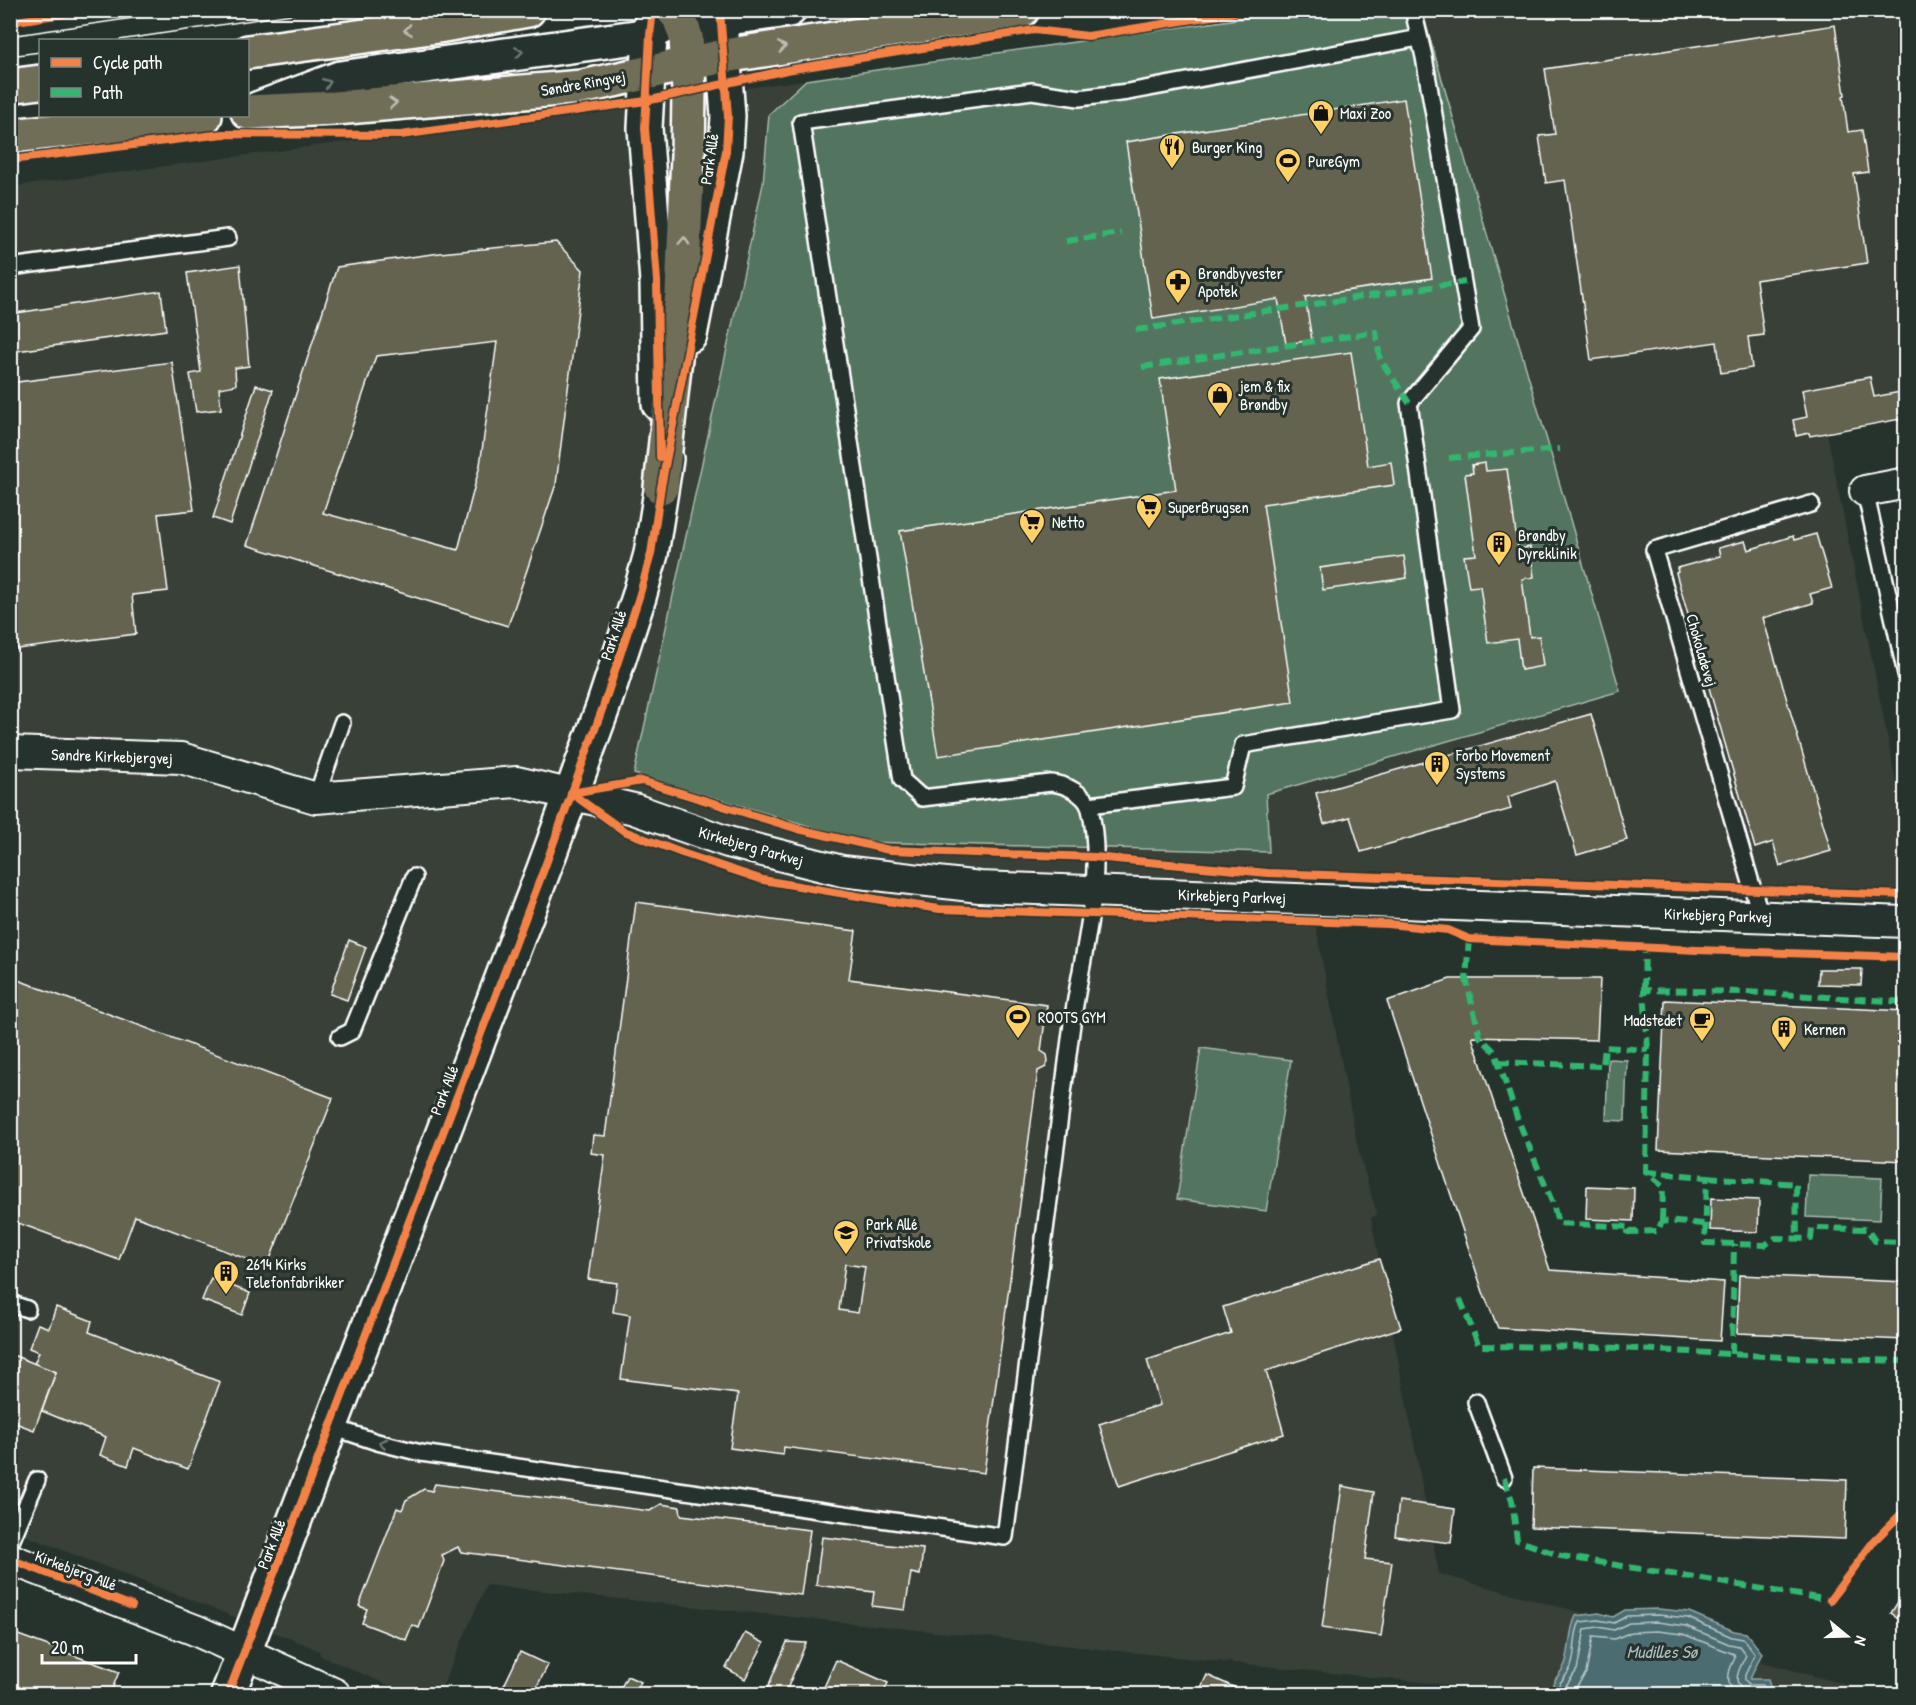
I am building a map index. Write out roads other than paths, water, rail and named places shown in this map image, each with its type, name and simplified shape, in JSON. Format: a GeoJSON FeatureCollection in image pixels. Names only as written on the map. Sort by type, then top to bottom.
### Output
{"type":"FeatureCollection","features":[{"type":"Feature","properties":{"kind":"main road"},"geometry":{"type":"LineString","coordinates":[[249,52],[438,26],[528,10]]}},
{"type":"Feature","properties":{"kind":"main road","name":"Søndre Ringvej"},"geometry":{"type":"LineString","coordinates":[[250,111],[335,108],[582,87],[648,71],[674,26],[724,56],[1022,10]]}},
{"type":"Feature","properties":{"kind":"main road"},"geometry":{"type":"LineString","coordinates":[[661,487],[682,294],[688,155],[674,26]]}},
{"type":"Feature","properties":{"kind":"main road"},"geometry":{"type":"LineString","coordinates":[[10,86],[39,81]]}},
{"type":"Feature","properties":{"kind":"main road"},"geometry":{"type":"LineString","coordinates":[[10,136],[195,117]]}},
{"type":"Feature","properties":{"kind":"street"},"geometry":{"type":"LineString","coordinates":[[250,111],[340,78],[674,26],[720,15],[789,10]]}},
{"type":"Feature","properties":{"kind":"street","name":"Park Allé"},"geometry":{"type":"LineString","coordinates":[[228,1695],[571,793],[639,597],[657,521],[661,487],[726,151],[728,116],[720,15]]}},
{"type":"Feature","properties":{"kind":"street","name":"Park Allé"},"geometry":{"type":"LineString","coordinates":[[648,71],[645,128],[657,281],[661,487]]}},
{"type":"Feature","properties":{"kind":"street"},"geometry":{"type":"LineString","coordinates":[[1865,491],[1905,483]]}},
{"type":"Feature","properties":{"kind":"street","name":"Søndre Kirkebjergvej"},"geometry":{"type":"LineString","coordinates":[[10,752],[180,758],[316,798],[518,782],[571,793]]}},
{"type":"Feature","properties":{"kind":"street","name":"Kirkebjerg Parkvej"},"geometry":{"type":"LineString","coordinates":[[571,793],[634,809],[728,842],[842,871],[980,887],[1905,922]]}},
{"type":"Feature","properties":{"kind":"street","name":"Kirkebjerg Allé"},"geometry":{"type":"LineString","coordinates":[[10,1559],[195,1630],[335,1695]]}},
{"type":"Feature","properties":{"kind":"lane"},"geometry":{"type":"LineString","coordinates":[[1089,805],[1233,787],[1243,745],[1452,710],[1409,403],[1472,329],[1413,10]]}},
{"type":"Feature","properties":{"kind":"lane"},"geometry":{"type":"LineString","coordinates":[[332,1426],[377,1442],[436,1455],[1005,1537],[1074,1009],[1091,915],[1094,830],[1089,805],[1079,795],[1060,783],[921,798],[902,780],[801,122],[1032,91],[1079,98],[1128,92],[1419,38]]}},
{"type":"Feature","properties":{"kind":"lane"},"geometry":{"type":"LineString","coordinates":[[10,267],[228,238]]}},
{"type":"Feature","properties":{"kind":"lane"},"geometry":{"type":"LineString","coordinates":[[1865,491],[1905,674]]}},
{"type":"Feature","properties":{"kind":"lane","name":"Chokoladevej"},"geometry":{"type":"LineString","coordinates":[[1761,917],[1654,550],[1811,504]]}},
{"type":"Feature","properties":{"kind":"lane"},"geometry":{"type":"LineString","coordinates":[[316,798],[342,723]]}},
{"type":"Feature","properties":{"kind":"lane"},"geometry":{"type":"LineString","coordinates":[[340,1037],[352,1031],[414,877]]}},
{"type":"Feature","properties":{"kind":"lane"},"geometry":{"type":"LineString","coordinates":[[10,1303],[27,1309]]}},
{"type":"Feature","properties":{"kind":"lane"},"geometry":{"type":"LineString","coordinates":[[1476,1402],[1504,1478]]}},
{"type":"Feature","properties":{"kind":"lane"},"geometry":{"type":"LineString","coordinates":[[10,1544],[37,1480]]}},
{"type":"Feature","properties":{"kind":"water","name":"Mudilles Sø"},"geometry":{"type":"Polygon","coordinates":[[[1658,1609],[1689,1612],[1734,1631],[1746,1633],[1762,1653],[1750,1679],[1768,1679],[1772,1694],[1551,1694],[1553,1684],[1565,1664],[1576,1616],[1599,1613],[1613,1617],[1625,1610],[1658,1609]]]}},
{"type":"Feature","properties":{"kind":"tram line"},"geometry":{"type":"LineString","coordinates":[[10,36],[188,10]]}},
{"type":"Feature","properties":{"kind":"tram line"},"geometry":{"type":"LineString","coordinates":[[126,39],[319,10]]}},
{"type":"Feature","properties":{"kind":"tram line"},"geometry":{"type":"LineString","coordinates":[[10,56],[39,52]]}},
{"type":"Feature","properties":{"kind":"place","name":"Maxi Zoo"},"geometry":{"type":"Point","coordinates":[1321,136]}},
{"type":"Feature","properties":{"kind":"place","name":"Burger King"},"geometry":{"type":"Point","coordinates":[1172,170]}},
{"type":"Feature","properties":{"kind":"place","name":"PureGym"},"geometry":{"type":"Point","coordinates":[1288,184]}},
{"type":"Feature","properties":{"kind":"place","name":"Brøndbyvester Apotek"},"geometry":{"type":"Point","coordinates":[1178,305]}},
{"type":"Feature","properties":{"kind":"place","name":"jem & fix Brøndby"},"geometry":{"type":"Point","coordinates":[1220,418]}},
{"type":"Feature","properties":{"kind":"place","name":"SuperBrugsen"},"geometry":{"type":"Point","coordinates":[1149,530]}},
{"type":"Feature","properties":{"kind":"place","name":"Netto"},"geometry":{"type":"Point","coordinates":[1032,545]}},
{"type":"Feature","properties":{"kind":"place","name":"Brøndby Dyreklinik"},"geometry":{"type":"Point","coordinates":[1499,567]}},
{"type":"Feature","properties":{"kind":"place","name":"Forbo Movement Systems"},"geometry":{"type":"Point","coordinates":[1437,787]}},
{"type":"Feature","properties":{"kind":"place","name":"ROOTS GYM"},"geometry":{"type":"Point","coordinates":[1018,1040]}},
{"type":"Feature","properties":{"kind":"place","name":"Madstedet"},"geometry":{"type":"Point","coordinates":[1702,1043]}},
{"type":"Feature","properties":{"kind":"place","name":"Kernen"},"geometry":{"type":"Point","coordinates":[1784,1052]}},
{"type":"Feature","properties":{"kind":"place","name":"Park Allé Privatskole"},"geometry":{"type":"Point","coordinates":[846,1256]}},
{"type":"Feature","properties":{"kind":"place","name":"2614 Kirks Telefonfabrikker"},"geometry":{"type":"Point","coordinates":[226,1296]}}]}
